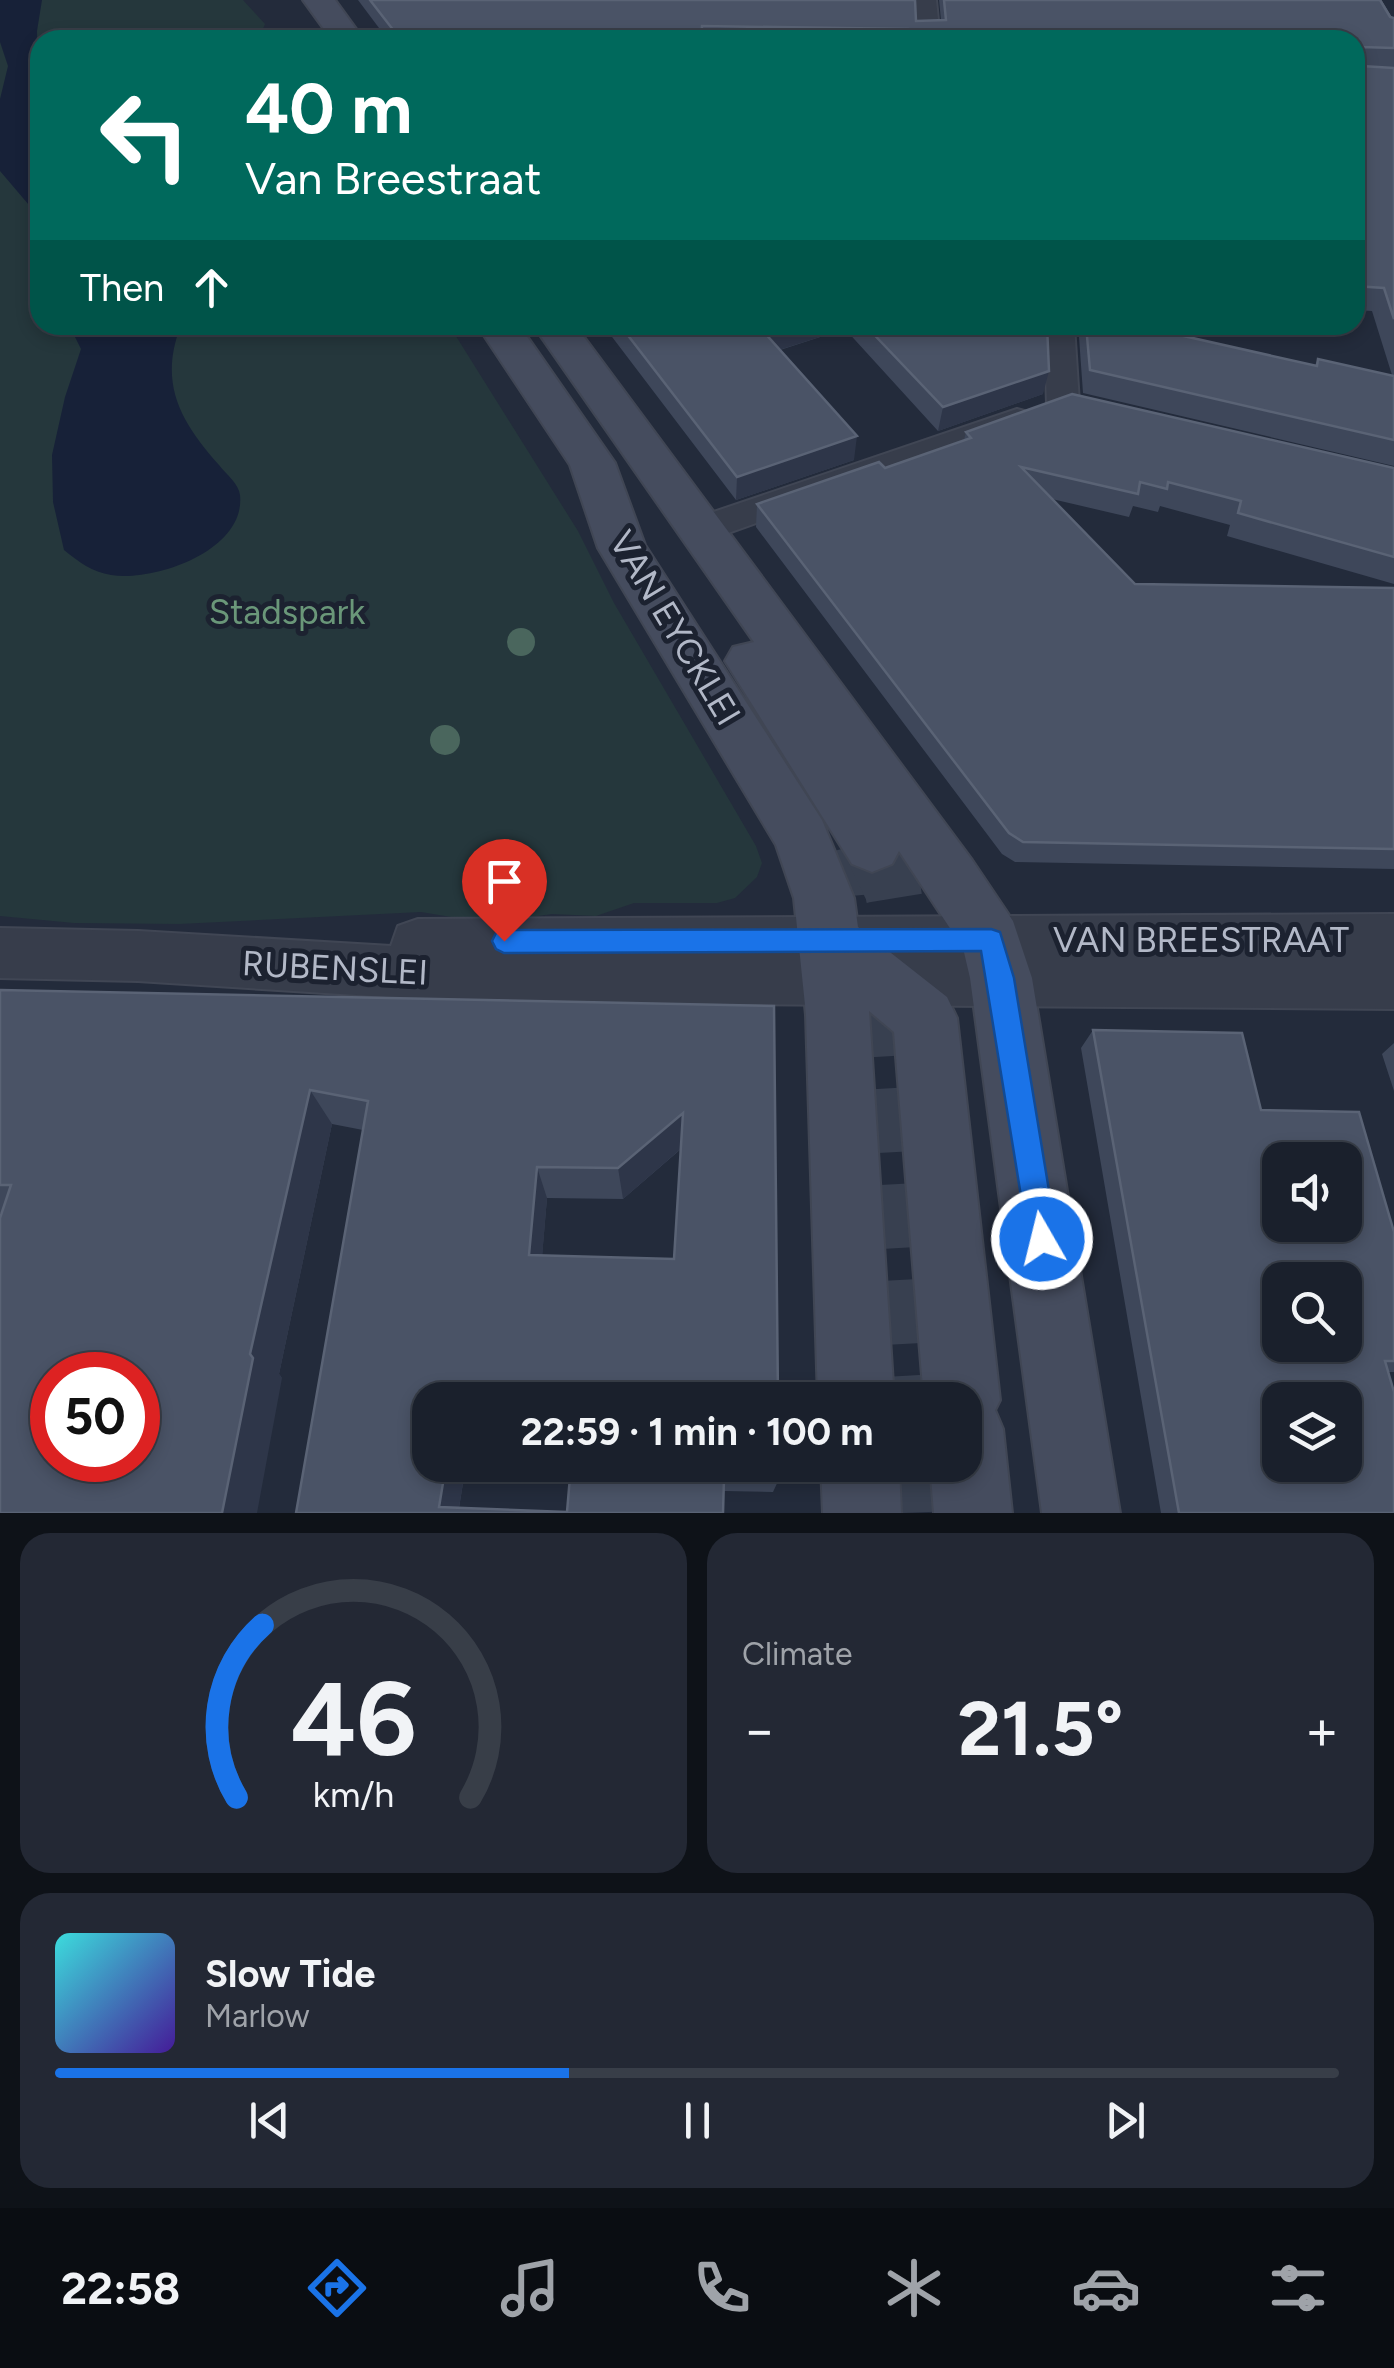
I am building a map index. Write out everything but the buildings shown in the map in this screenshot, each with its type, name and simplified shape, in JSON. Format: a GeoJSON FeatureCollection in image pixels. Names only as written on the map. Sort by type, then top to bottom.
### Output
{"type":"FeatureCollection","features":[{"type":"Feature","properties":{"kind":"main road"},"geometry":{"type":"LineString","coordinates":[[319,0],[341,30]]}},
{"type":"Feature","properties":{"kind":"main road","name":"VAN EYCKLEI"},"geometry":{"type":"LineString","coordinates":[[505,335],[592,463],[622,548],[802,838],[824,898],[846,966],[856,1382]]}},
{"type":"Feature","properties":{"kind":"main road","name":"VAN EYCKLEI"},"geometry":{"type":"LineString","coordinates":[[561,335],[702,529],[996,959]]}},
{"type":"Feature","properties":{"kind":"main road","name":"VAN EYCKLEI"},"geometry":{"type":"LineString","coordinates":[[643,447],[652,493],[674,544],[826,774],[863,847]]}},
{"type":"Feature","properties":{"kind":"main road"},"geometry":{"type":"LineString","coordinates":[[996,959],[1081,1513]]}},
{"type":"Feature","properties":{"kind":"main road"},"geometry":{"type":"LineString","coordinates":[[846,966],[925,1018],[960,1382]]}},
{"type":"Feature","properties":{"kind":"main road"},"geometry":{"type":"LineString","coordinates":[[861,1482],[862,1513]]}},
{"type":"Feature","properties":{"kind":"main road"},"geometry":{"type":"LineString","coordinates":[[970,1482],[973,1513]]}},
{"type":"Feature","properties":{"kind":"street"},"geometry":{"type":"LineString","coordinates":[[925,0],[927,30]]}},
{"type":"Feature","properties":{"kind":"street"},"geometry":{"type":"LineString","coordinates":[[1060,335],[1063,403]]}},
{"type":"Feature","properties":{"kind":"street"},"geometry":{"type":"LineString","coordinates":[[702,529],[1063,403],[1102,412]]}},
{"type":"Feature","properties":{"kind":"street","name":"VAN BREESTRAAT"},"geometry":{"type":"LineString","coordinates":[[846,966],[1394,940]]}},
{"type":"Feature","properties":{"kind":"street","name":"RUBENSLEI"},"geometry":{"type":"LineString","coordinates":[[0,953],[138,956],[467,976],[846,966]]}},
{"type":"Feature","properties":{"kind":"street","name":"VAN BREESTRAAT"},"geometry":{"type":"LineString","coordinates":[[996,959],[1394,983]]}},
{"type":"Feature","properties":{"kind":"green space","name":"Stadspark"},"geometry":{"type":"Polygon","coordinates":[[[0,0],[243,0],[265,24],[262,30],[30,30],[30,335],[455,335],[578,531],[614,603],[756,846],[762,863],[757,877],[735,898],[717,903],[634,903],[596,916],[463,919],[421,912],[179,924],[74,923],[0,916],[0,0]]]}},
{"type":"Feature","properties":{"kind":"water"},"geometry":{"type":"Polygon","coordinates":[[[0,0],[42,0],[37,30],[30,30],[30,206],[0,171],[0,99],[8,66],[0,42],[0,0]]]}},
{"type":"Feature","properties":{"kind":"water"},"geometry":{"type":"Polygon","coordinates":[[[74,335],[178,335],[172,366],[177,401],[194,433],[235,483],[240,495],[238,515],[229,532],[195,558],[151,573],[111,575],[92,569],[64,550],[53,502],[52,455],[81,349],[74,335]]]}},
{"type":"Feature","properties":{"kind":"tunnel"},"geometry":{"type":"LineString","coordinates":[[854,846],[864,887],[874,995]]}},
{"type":"Feature","properties":{"kind":"tunnel"},"geometry":{"type":"LineString","coordinates":[[872,847],[893,891],[909,989]]}},
{"type":"Feature","properties":{"kind":"tunnel"},"geometry":{"type":"LineString","coordinates":[[874,993],[896,1382]]}},
{"type":"Feature","properties":{"kind":"tunnel"},"geometry":{"type":"LineString","coordinates":[[902,1482],[903,1513]]}},
{"type":"Feature","properties":{"kind":"tram line"},"geometry":{"type":"LineString","coordinates":[[1380,0],[1394,23]]}},
{"type":"Feature","properties":{"kind":"route"},"geometry":{"type":"LineString","coordinates":[[504,941],[991,940],[1001,978],[1042,1239]]}}]}
